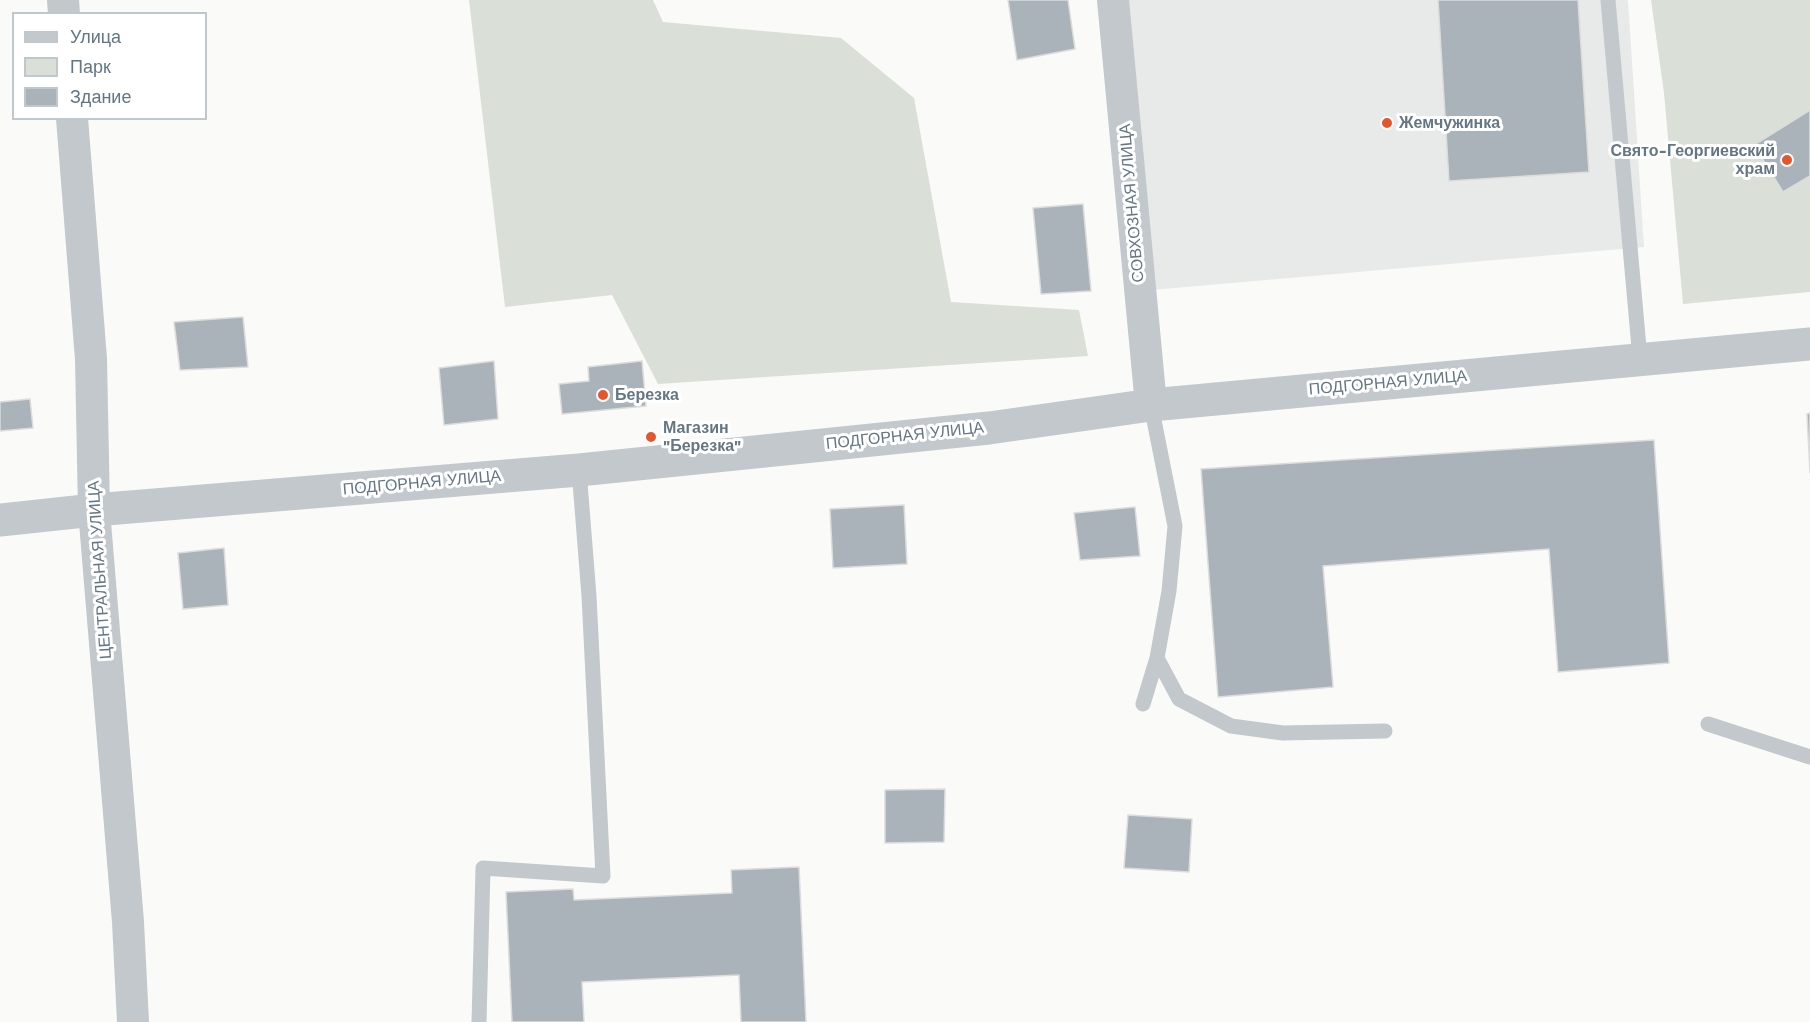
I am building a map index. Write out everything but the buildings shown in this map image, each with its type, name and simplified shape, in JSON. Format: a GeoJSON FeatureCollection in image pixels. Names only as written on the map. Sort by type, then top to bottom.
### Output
{"type":"FeatureCollection","features":[{"type":"Feature","properties":{"kind":"street","name":"СОВХОЗНАЯ УЛИЦА"},"geometry":{"type":"LineString","coordinates":[[1113,0],[1151,405]]}},
{"type":"Feature","properties":{"kind":"street","name":"ЦЕНТРАЛЬНАЯ УЛИЦА"},"geometry":{"type":"LineString","coordinates":[[72,120],[91,359],[94,510],[128,922],[133,1022]]}},
{"type":"Feature","properties":{"kind":"street","name":"ПОДГОРНАЯ УЛИЦА"},"geometry":{"type":"LineString","coordinates":[[0,520],[94,510],[579,470],[989,428],[1151,405],[1810,344]]}},
{"type":"Feature","properties":{"kind":"lane"},"geometry":{"type":"LineString","coordinates":[[1608,0],[1640,359]]}},
{"type":"Feature","properties":{"kind":"lane"},"geometry":{"type":"LineString","coordinates":[[1143,704],[1157,658],[1169,591],[1175,526],[1151,405]]}},
{"type":"Feature","properties":{"kind":"lane"},"geometry":{"type":"LineString","coordinates":[[479,1022],[483,868],[603,876],[589,596],[579,470]]}},
{"type":"Feature","properties":{"kind":"lane"},"geometry":{"type":"LineString","coordinates":[[1157,658],[1179,699],[1231,726],[1283,733],[1385,731]]}},
{"type":"Feature","properties":{"kind":"lane"},"geometry":{"type":"LineString","coordinates":[[1708,724],[1810,757]]}},
{"type":"Feature","properties":{"kind":"shaded area","name":"Жемчужинка"},"geometry":{"type":"Polygon","coordinates":[[[1127,0],[1628,0],[1644,247],[1152,290],[1127,0]]]}},
{"type":"Feature","properties":{"kind":"green space"},"geometry":{"type":"Polygon","coordinates":[[[469,0],[653,0],[663,22],[841,38],[914,98],[951,302],[1079,310],[1088,356],[658,384],[612,295],[505,307],[469,0]]]}},
{"type":"Feature","properties":{"kind":"green space"},"geometry":{"type":"Polygon","coordinates":[[[1651,0],[1810,0],[1810,292],[1683,304],[1664,93],[1651,0]]]}},
{"type":"Feature","properties":{"kind":"place","name":"Жемчужинка"},"geometry":{"type":"Point","coordinates":[1387,123]}},
{"type":"Feature","properties":{"kind":"place","name":"Свято-Георгиевский храм"},"geometry":{"type":"Point","coordinates":[1787,160]}},
{"type":"Feature","properties":{"kind":"place","name":"Березка"},"geometry":{"type":"Point","coordinates":[603,395]}},
{"type":"Feature","properties":{"kind":"place","name":"Магазин \"Березка\""},"geometry":{"type":"Point","coordinates":[651,437]}}]}
